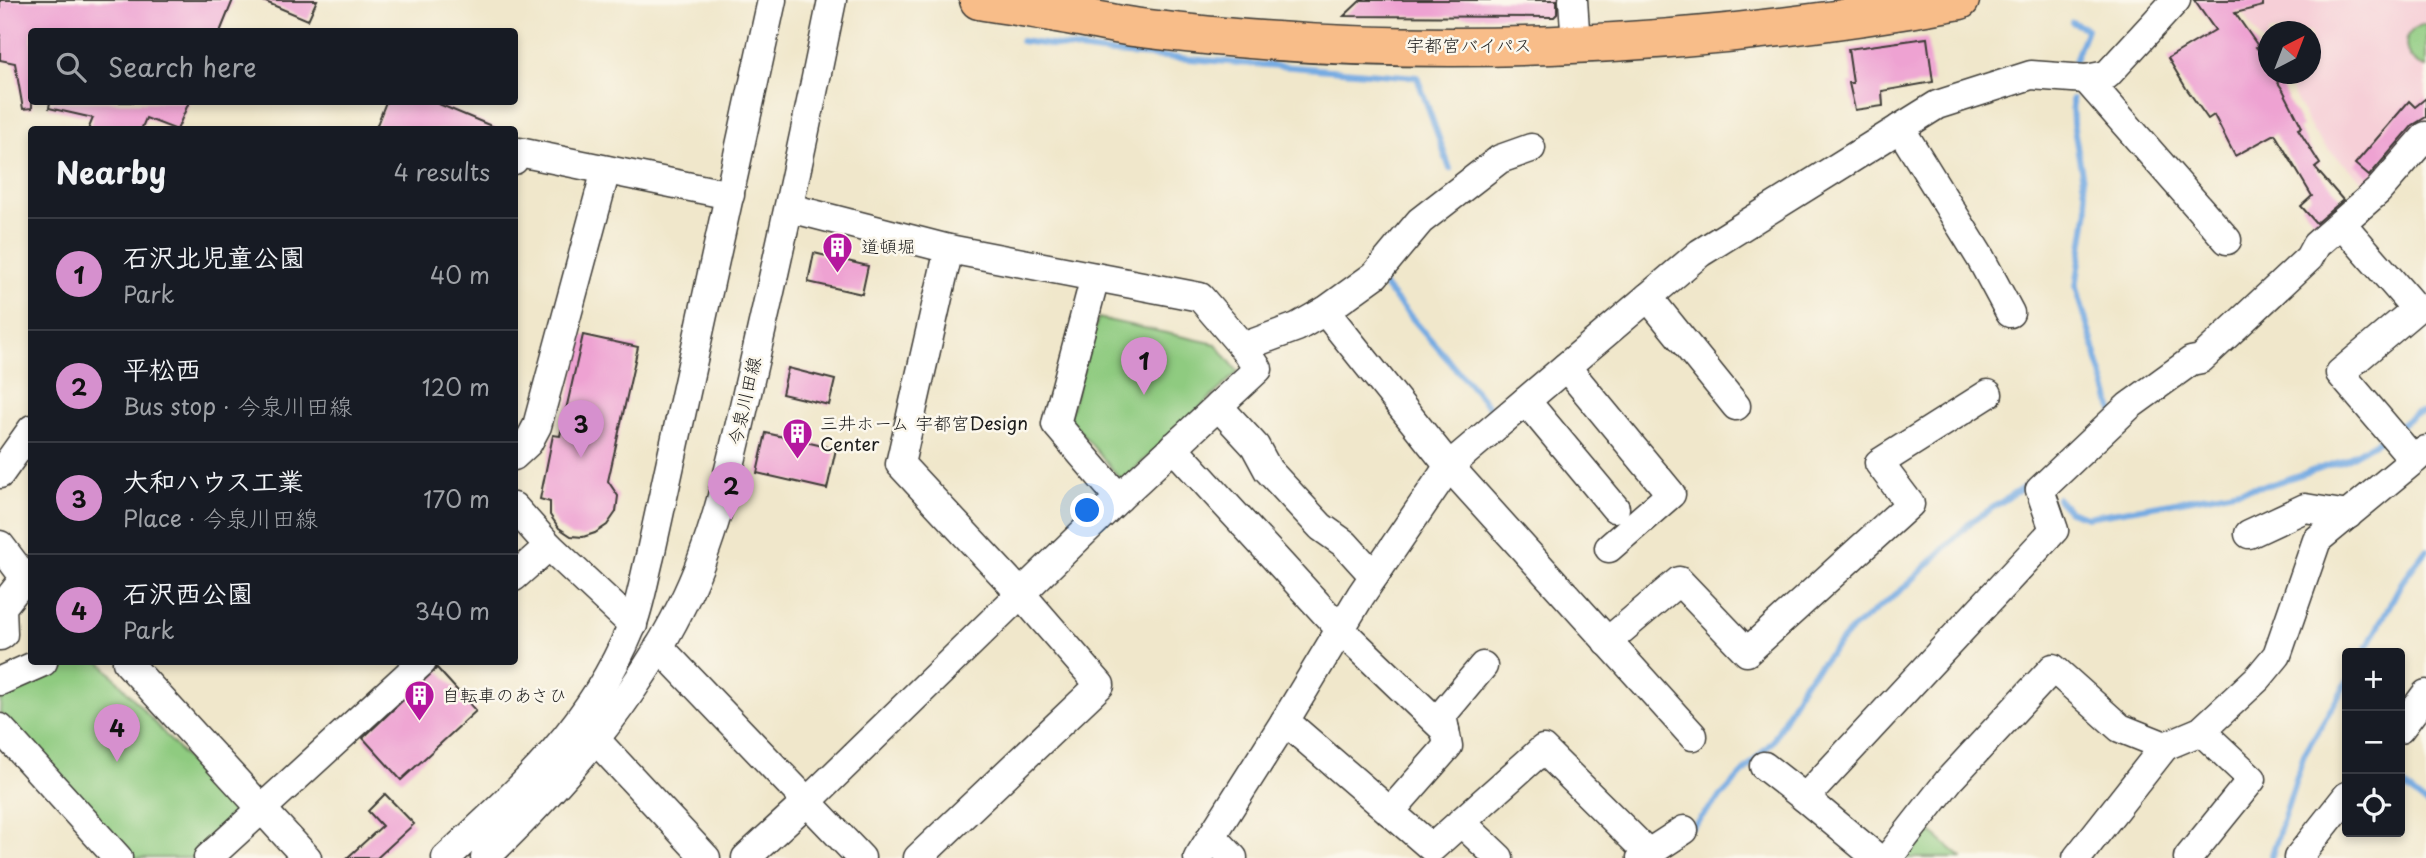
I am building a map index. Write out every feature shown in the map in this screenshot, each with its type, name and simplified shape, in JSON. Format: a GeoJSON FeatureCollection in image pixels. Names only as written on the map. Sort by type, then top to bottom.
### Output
{"type":"FeatureCollection","features":[{"type":"Feature","properties":{"kind":"highway","name":"宇都宮バイパス"},"geometry":{"type":"LineString","coordinates":[[979,0],[1139,28],[1303,42],[1500,47],[1576,44],[1776,28],[1960,0]]}},
{"type":"Feature","properties":{"kind":"street"},"geometry":{"type":"LineString","coordinates":[[446,858],[505,803],[572,732],[598,695],[632,625],[650,556],[772,0]]}},
{"type":"Feature","properties":{"kind":"street","name":"今泉川田線"},"geometry":{"type":"LineString","coordinates":[[485,858],[523,821],[596,740],[659,647],[700,566],[730,468],[790,208],[832,0]]}},
{"type":"Feature","properties":{"kind":"street"},"geometry":{"type":"LineString","coordinates":[[1573,0],[1576,44]]}},
{"type":"Feature","properties":{"kind":"street"},"geometry":{"type":"LineString","coordinates":[[1233,858],[1205,847],[1340,629],[1448,466],[1700,253],[1937,105],[2031,75],[2086,79],[2107,75],[2176,0]]}},
{"type":"Feature","properties":{"kind":"street"},"geometry":{"type":"LineString","coordinates":[[2086,79],[2227,240]]}},
{"type":"Feature","properties":{"kind":"street"},"geometry":{"type":"LineString","coordinates":[[1900,128],[1980,257],[2010,313]]}},
{"type":"Feature","properties":{"kind":"street"},"geometry":{"type":"LineString","coordinates":[[1805,798],[2054,530],[2040,490],[2129,406],[2191,361],[2202,359],[2309,258],[2316,244],[2378,191],[2426,136]]}},
{"type":"Feature","properties":{"kind":"street"},"geometry":{"type":"LineString","coordinates":[[1243,347],[1297,327],[1325,311],[1375,275],[1420,220],[1500,159],[1531,148]]}},
{"type":"Feature","properties":{"kind":"street"},"geometry":{"type":"LineString","coordinates":[[518,154],[730,195]]}},
{"type":"Feature","properties":{"kind":"street"},"geometry":{"type":"LineString","coordinates":[[518,452],[528,443],[537,426],[606,170]]}},
{"type":"Feature","properties":{"kind":"street"},"geometry":{"type":"LineString","coordinates":[[746,858],[1119,498],[1258,369],[1243,347],[1200,297],[949,248],[790,208]]}},
{"type":"Feature","properties":{"kind":"street"},"geometry":{"type":"LineString","coordinates":[[2077,858],[2165,746],[2201,731],[2258,677],[2277,655],[2317,540],[2420,455],[2340,373],[2416,309],[2341,223]]}},
{"type":"Feature","properties":{"kind":"street"},"geometry":{"type":"LineString","coordinates":[[918,858],[1100,685],[1021,594],[900,464],[949,248]]}},
{"type":"Feature","properties":{"kind":"street"},"geometry":{"type":"LineString","coordinates":[[1095,276],[1056,424],[1119,498]]}},
{"type":"Feature","properties":{"kind":"street"},"geometry":{"type":"LineString","coordinates":[[1648,297],[1736,406]]}},
{"type":"Feature","properties":{"kind":"street"},"geometry":{"type":"LineString","coordinates":[[1325,311],[1448,466],[1693,736]]}},
{"type":"Feature","properties":{"kind":"street"},"geometry":{"type":"LineString","coordinates":[[1566,367],[1671,494],[1609,548]]}},
{"type":"Feature","properties":{"kind":"street"},"geometry":{"type":"LineString","coordinates":[[1607,642],[1679,581],[1747,652],[1910,504],[1879,463],[1988,394]]}},
{"type":"Feature","properties":{"kind":"street"},"geometry":{"type":"LineString","coordinates":[[1526,401],[1615,508]]}},
{"type":"Feature","properties":{"kind":"street"},"geometry":{"type":"LineString","coordinates":[[1218,406],[1255,446],[1268,470],[1321,527],[1345,544],[1374,576]]}},
{"type":"Feature","properties":{"kind":"street"},"geometry":{"type":"LineString","coordinates":[[0,474],[28,435]]}},
{"type":"Feature","properties":{"kind":"street"},"geometry":{"type":"LineString","coordinates":[[1173,447],[1340,629],[1445,730]]}},
{"type":"Feature","properties":{"kind":"street"},"geometry":{"type":"LineString","coordinates":[[2249,534],[2305,508],[2348,515]]}},
{"type":"Feature","properties":{"kind":"street"},"geometry":{"type":"LineString","coordinates":[[518,511],[632,625]]}},
{"type":"Feature","properties":{"kind":"street"},"geometry":{"type":"LineString","coordinates":[[0,545],[25,578],[2,607],[3,634],[0,636]]}},
{"type":"Feature","properties":{"kind":"street"},"geometry":{"type":"LineString","coordinates":[[518,573],[549,545]]}},
{"type":"Feature","properties":{"kind":"street"},"geometry":{"type":"LineString","coordinates":[[659,647],[861,858]]}},
{"type":"Feature","properties":{"kind":"street"},"geometry":{"type":"LineString","coordinates":[[0,681],[36,665]]}},
{"type":"Feature","properties":{"kind":"street"},"geometry":{"type":"LineString","coordinates":[[130,665],[307,858]]}},
{"type":"Feature","properties":{"kind":"street"},"geometry":{"type":"LineString","coordinates":[[208,858],[419,665]]}},
{"type":"Feature","properties":{"kind":"street"},"geometry":{"type":"LineString","coordinates":[[1390,812],[1448,746],[1441,715],[1483,666]]}},
{"type":"Feature","properties":{"kind":"street"},"geometry":{"type":"LineString","coordinates":[[1888,858],[1950,779],[2053,668],[2120,728],[2165,746]]}},
{"type":"Feature","properties":{"kind":"street"},"geometry":{"type":"LineString","coordinates":[[2405,722],[2426,694]]}},
{"type":"Feature","properties":{"kind":"street"},"geometry":{"type":"LineString","coordinates":[[1285,721],[1432,848],[1543,749],[1644,855],[1684,830]]}},
{"type":"Feature","properties":{"kind":"street"},"geometry":{"type":"LineString","coordinates":[[0,727],[118,858]]}},
{"type":"Feature","properties":{"kind":"street"},"geometry":{"type":"LineString","coordinates":[[2188,858],[2252,779],[2201,731]]}},
{"type":"Feature","properties":{"kind":"street"},"geometry":{"type":"LineString","coordinates":[[596,740],[706,858]]}},
{"type":"Feature","properties":{"kind":"street"},"geometry":{"type":"LineString","coordinates":[[1764,766],[1877,858]]}},
{"type":"Feature","properties":{"kind":"street"},"geometry":{"type":"LineString","coordinates":[[2298,858],[2342,802]]}},
{"type":"Feature","properties":{"kind":"street"},"geometry":{"type":"LineString","coordinates":[[1461,822],[1499,858]]}},
{"type":"Feature","properties":{"kind":"shaded area"},"geometry":{"type":"Polygon","coordinates":[[[2233,0],[2426,0],[2426,128],[2372,189],[2313,132],[2288,84],[2321,84],[2321,21],[2258,21],[2258,36],[2233,0]]]}},
{"type":"Feature","properties":{"kind":"green space"},"geometry":{"type":"Polygon","coordinates":[[[2426,24],[2426,67],[2411,58],[2406,45],[2411,32],[2426,24]]]}},
{"type":"Feature","properties":{"kind":"green space"},"geometry":{"type":"Polygon","coordinates":[[[1098,318],[1216,344],[1238,372],[1122,481],[1069,418],[1098,318]]]}},
{"type":"Feature","properties":{"kind":"green space"},"geometry":{"type":"Polygon","coordinates":[[[66,665],[104,665],[234,812],[234,824],[196,858],[131,858],[0,713],[1,694],[66,665]]]}},
{"type":"Feature","properties":{"kind":"green space"},"geometry":{"type":"Polygon","coordinates":[[[1923,832],[1931,832],[1962,858],[1903,858],[1923,832]]]}},
{"type":"Feature","properties":{"kind":"building"},"geometry":{"type":"Polygon","coordinates":[[[0,0],[233,0],[222,28],[28,28],[28,105],[32,105],[32,108],[23,109],[15,63],[0,60],[0,0]]]}},
{"type":"Feature","properties":{"kind":"building"},"geometry":{"type":"Polygon","coordinates":[[[261,0],[317,0],[308,20],[261,0]]]}},
{"type":"Feature","properties":{"kind":"building"},"geometry":{"type":"Polygon","coordinates":[[[1361,0],[1557,0],[1557,14],[1554,17],[1344,16],[1361,0]]]}},
{"type":"Feature","properties":{"kind":"building"},"geometry":{"type":"Polygon","coordinates":[[[2194,0],[2263,0],[2263,6],[2235,13],[2258,46],[2258,84],[2279,84],[2302,127],[2298,129],[2320,164],[2315,168],[2343,200],[2316,223],[2301,206],[2312,196],[2275,134],[2235,156],[2214,115],[2208,119],[2168,58],[2215,30],[2194,0]]]}},
{"type":"Feature","properties":{"kind":"building"},"geometry":{"type":"Polygon","coordinates":[[[1927,38],[1933,82],[1882,91],[1883,106],[1855,110],[1849,83],[1853,83],[1848,49],[1927,38]]]}},
{"type":"Feature","properties":{"kind":"building"},"geometry":{"type":"Polygon","coordinates":[[[2426,98],[2426,117],[2413,125],[2369,176],[2355,164],[2409,101],[2415,107],[2426,98]]]}},
{"type":"Feature","properties":{"kind":"building"},"geometry":{"type":"Polygon","coordinates":[[[50,105],[188,105],[179,126],[167,126],[146,118],[143,126],[90,126],[93,118],[49,108],[50,105]]]}},
{"type":"Feature","properties":{"kind":"building"},"geometry":{"type":"Polygon","coordinates":[[[385,105],[441,105],[491,126],[377,126],[385,105]]]}},
{"type":"Feature","properties":{"kind":"building","name":"道頓堀"},"geometry":{"type":"Polygon","coordinates":[[[814,253],[868,266],[862,294],[808,282],[814,253]]]}},
{"type":"Feature","properties":{"kind":"building"},"geometry":{"type":"Polygon","coordinates":[[[583,335],[638,347],[608,481],[618,496],[616,512],[607,525],[583,537],[571,536],[559,528],[550,515],[550,502],[540,499],[553,435],[560,436],[583,335]]]}},
{"type":"Feature","properties":{"kind":"building"},"geometry":{"type":"Polygon","coordinates":[[[788,368],[835,380],[829,405],[782,394],[788,368]]]}},
{"type":"Feature","properties":{"kind":"building","name":"三井ホーム 宇都宮Design Center"},"geometry":{"type":"Polygon","coordinates":[[[766,433],[836,449],[827,489],[757,473],[766,433]]]}},
{"type":"Feature","properties":{"kind":"building","name":"自転車のあさひ"},"geometry":{"type":"Polygon","coordinates":[[[437,668],[476,711],[401,780],[363,738],[437,668]]]}},
{"type":"Feature","properties":{"kind":"building"},"geometry":{"type":"Polygon","coordinates":[[[385,794],[414,824],[377,858],[347,858],[382,826],[368,811],[385,794]]]}},
{"type":"Feature","properties":{"kind":"waterway"},"geometry":{"type":"LineString","coordinates":[[2072,22],[2087,29],[2072,68]]}},
{"type":"Feature","properties":{"kind":"waterway"},"geometry":{"type":"LineString","coordinates":[[1021,41],[1102,52],[1417,77],[1450,169]]}},
{"type":"Feature","properties":{"kind":"waterway"},"geometry":{"type":"LineString","coordinates":[[2072,99],[2073,123],[2088,209],[2076,287],[2113,411]]}},
{"type":"Feature","properties":{"kind":"waterway"},"geometry":{"type":"LineString","coordinates":[[1379,280],[1495,417]]}},
{"type":"Feature","properties":{"kind":"waterway"},"geometry":{"type":"LineString","coordinates":[[2398,427],[2415,414],[2426,412]]}},
{"type":"Feature","properties":{"kind":"waterway"},"geometry":{"type":"LineString","coordinates":[[2057,498],[2069,511],[2087,517],[2272,484],[2345,460],[2387,436]]}},
{"type":"Feature","properties":{"kind":"waterway"},"geometry":{"type":"LineString","coordinates":[[1692,827],[1773,741],[1803,684],[1851,630],[1906,586],[1972,521],[2032,482]]}},
{"type":"Feature","properties":{"kind":"waterway"},"geometry":{"type":"LineString","coordinates":[[2367,648],[2402,582],[2426,550]]}},
{"type":"Feature","properties":{"kind":"waterway"},"geometry":{"type":"LineString","coordinates":[[2271,858],[2304,754],[2342,690]]}},
{"type":"Feature","properties":{"kind":"waterway"},"geometry":{"type":"LineString","coordinates":[[2405,787],[2426,804]]}},
{"type":"Feature","properties":{"kind":"place","name":"道頓堀"},"geometry":{"type":"Point","coordinates":[838,274]}},
{"type":"Feature","properties":{"kind":"place","name":"石沢北児童公園"},"geometry":{"type":"Point","coordinates":[1144,395]}},
{"type":"Feature","properties":{"kind":"place","name":"大和ハウス工業"},"geometry":{"type":"Point","coordinates":[581,458]}},
{"type":"Feature","properties":{"kind":"place","name":"三井ホーム 宇都宮Design Center"},"geometry":{"type":"Point","coordinates":[797,461]}},
{"type":"Feature","properties":{"kind":"place","name":"平松西"},"geometry":{"type":"Point","coordinates":[731,520]}},
{"type":"Feature","properties":{"kind":"place","name":"自転車のあさひ"},"geometry":{"type":"Point","coordinates":[419,723]}},
{"type":"Feature","properties":{"kind":"place","name":"石沢西公園"},"geometry":{"type":"Point","coordinates":[117,762]}}]}
